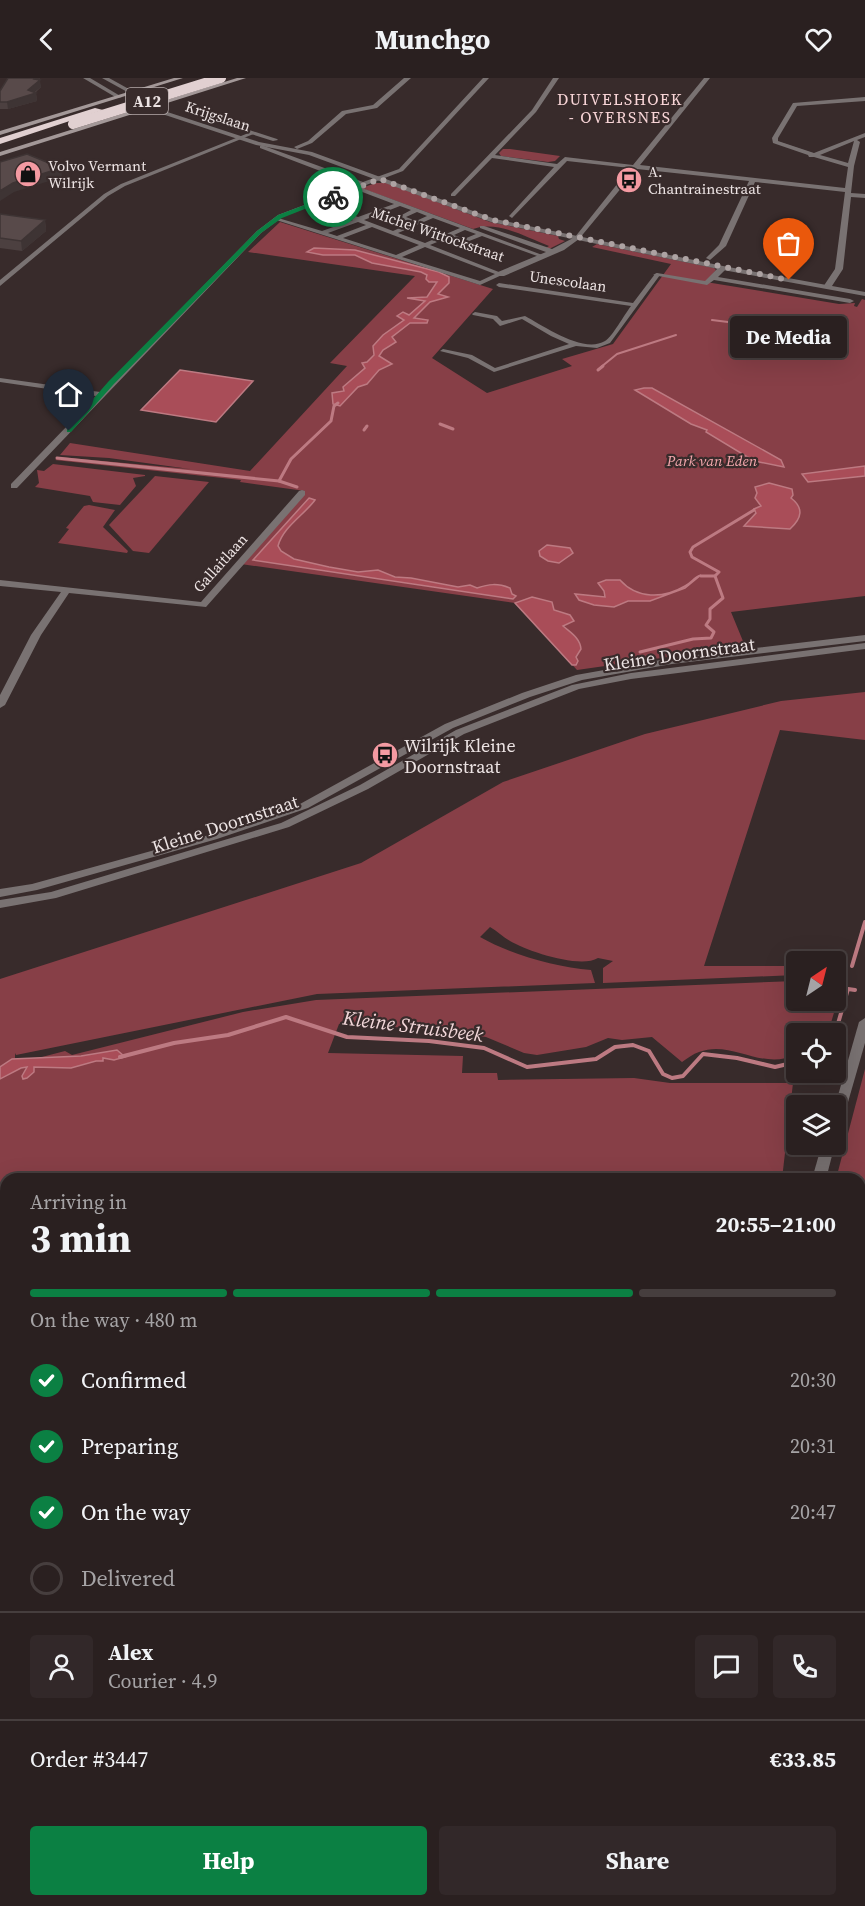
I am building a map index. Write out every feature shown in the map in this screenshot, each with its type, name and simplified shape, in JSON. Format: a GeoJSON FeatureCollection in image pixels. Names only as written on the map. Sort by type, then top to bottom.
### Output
{"type":"FeatureCollection","features":[{"type":"Feature","properties":{"kind":"highway","name":"A12"},"geometry":{"type":"LineString","coordinates":[[0,147],[202,78]]}},
{"type":"Feature","properties":{"kind":"highway","name":"A12"},"geometry":{"type":"LineString","coordinates":[[0,141],[221,78]]}},
{"type":"Feature","properties":{"kind":"main road"},"geometry":{"type":"LineString","coordinates":[[0,133],[180,78]]}},
{"type":"Feature","properties":{"kind":"main road"},"geometry":{"type":"LineString","coordinates":[[0,154],[243,78]]}},
{"type":"Feature","properties":{"kind":"main road","name":"Krijgslaan"},"geometry":{"type":"LineString","coordinates":[[133,93],[162,104]]}},
{"type":"Feature","properties":{"kind":"main road","name":"Krijgslaan"},"geometry":{"type":"LineString","coordinates":[[119,97],[149,108]]}},
{"type":"Feature","properties":{"kind":"main road"},"geometry":{"type":"LineString","coordinates":[[93,105],[117,111],[118,113],[111,119]]}},
{"type":"Feature","properties":{"kind":"street"},"geometry":{"type":"LineString","coordinates":[[86,78],[119,97]]}},
{"type":"Feature","properties":{"kind":"street"},"geometry":{"type":"LineString","coordinates":[[105,78],[133,93]]}},
{"type":"Feature","properties":{"kind":"street"},"geometry":{"type":"LineString","coordinates":[[297,147],[310,142],[344,112],[375,107],[408,78]]}},
{"type":"Feature","properties":{"kind":"street"},"geometry":{"type":"LineString","coordinates":[[14,486],[243,249],[276,219],[404,168],[486,78]]}},
{"type":"Feature","properties":{"kind":"street"},"geometry":{"type":"LineString","coordinates":[[453,195],[534,111],[556,78]]}},
{"type":"Feature","properties":{"kind":"street"},"geometry":{"type":"LineString","coordinates":[[361,186],[359,189],[465,228],[482,230],[552,252],[577,238],[707,78]]}},
{"type":"Feature","properties":{"kind":"street"},"geometry":{"type":"LineString","coordinates":[[851,166],[811,156],[775,142],[794,105],[801,102],[865,99]]}},
{"type":"Feature","properties":{"kind":"street","name":"Krijgslaan"},"geometry":{"type":"LineString","coordinates":[[162,104],[297,147],[493,220],[723,268],[865,294]]}},
{"type":"Feature","properties":{"kind":"street","name":"Krijgslaan"},"geometry":{"type":"LineString","coordinates":[[149,108],[240,138],[310,153]]}},
{"type":"Feature","properties":{"kind":"street"},"geometry":{"type":"LineString","coordinates":[[0,284],[106,195],[123,184],[253,133]]}},
{"type":"Feature","properties":{"kind":"street"},"geometry":{"type":"LineString","coordinates":[[827,287],[839,269],[851,166],[860,141],[865,135]]}},
{"type":"Feature","properties":{"kind":"street"},"geometry":{"type":"LineString","coordinates":[[811,156],[860,141]]}},
{"type":"Feature","properties":{"kind":"street","name":"Krijgslaan"},"geometry":{"type":"LineString","coordinates":[[262,147],[361,186]]}},
{"type":"Feature","properties":{"kind":"street"},"geometry":{"type":"LineString","coordinates":[[489,156],[557,166]]}},
{"type":"Feature","properties":{"kind":"street"},"geometry":{"type":"LineString","coordinates":[[512,216],[563,159],[753,180],[865,196]]}},
{"type":"Feature","properties":{"kind":"street"},"geometry":{"type":"LineString","coordinates":[[710,258],[722,246],[753,180]]}},
{"type":"Feature","properties":{"kind":"street"},"geometry":{"type":"LineString","coordinates":[[749,188],[848,194]]}},
{"type":"Feature","properties":{"kind":"street","name":"Michel Wittockstraat"},"geometry":{"type":"LineString","coordinates":[[315,203],[501,274],[552,252]]}},
{"type":"Feature","properties":{"kind":"street"},"geometry":{"type":"LineString","coordinates":[[323,233],[399,204]]}},
{"type":"Feature","properties":{"kind":"street"},"geometry":{"type":"LineString","coordinates":[[417,210],[400,217],[417,223]]}},
{"type":"Feature","properties":{"kind":"street"},"geometry":{"type":"LineString","coordinates":[[392,232],[433,216]]}},
{"type":"Feature","properties":{"kind":"street"},"geometry":{"type":"LineString","coordinates":[[276,219],[480,283],[501,274]]}},
{"type":"Feature","properties":{"kind":"street"},"geometry":{"type":"LineString","coordinates":[[337,238],[371,225]]}},
{"type":"Feature","properties":{"kind":"street"},"geometry":{"type":"LineString","coordinates":[[398,256],[465,228]]}},
{"type":"Feature","properties":{"kind":"street"},"geometry":{"type":"LineString","coordinates":[[449,235],[464,241],[482,230]]}},
{"type":"Feature","properties":{"kind":"street"},"geometry":{"type":"LineString","coordinates":[[482,230],[542,256]]}},
{"type":"Feature","properties":{"kind":"street"},"geometry":{"type":"LineString","coordinates":[[475,314],[495,317],[500,324],[523,317],[575,344],[597,346],[608,342],[657,274],[707,283],[723,268]]}},
{"type":"Feature","properties":{"kind":"street"},"geometry":{"type":"LineString","coordinates":[[713,278],[850,301]]}},
{"type":"Feature","properties":{"kind":"street","name":"Unescolaan"},"geometry":{"type":"LineString","coordinates":[[499,285],[634,305]]}},
{"type":"Feature","properties":{"kind":"street"},"geometry":{"type":"LineString","coordinates":[[443,351],[470,356],[494,370],[575,344]]}},
{"type":"Feature","properties":{"kind":"street"},"geometry":{"type":"LineString","coordinates":[[0,380],[103,395]]}},
{"type":"Feature","properties":{"kind":"street","name":"Gallaitlaan"},"geometry":{"type":"LineString","coordinates":[[67,590],[203,605],[302,493]]}},
{"type":"Feature","properties":{"kind":"street"},"geometry":{"type":"LineString","coordinates":[[0,583],[67,590],[36,635],[0,705]]}},
{"type":"Feature","properties":{"kind":"street","name":"Kleine Doornstraat"},"geometry":{"type":"LineString","coordinates":[[0,893],[213,837],[273,817],[341,787],[449,726],[526,695],[580,677],[672,661],[865,638]]}},
{"type":"Feature","properties":{"kind":"street","name":"Kleine Doornstraat"},"geometry":{"type":"LineString","coordinates":[[0,904],[52,896],[285,825],[354,792],[460,732],[576,687],[631,676],[865,646]]}},
{"type":"Feature","properties":{"kind":"street"},"geometry":{"type":"LineString","coordinates":[[844,1095],[865,1022]]}},
{"type":"Feature","properties":{"kind":"street"},"geometry":{"type":"LineString","coordinates":[[821,1173],[826,1155]]}},
{"type":"Feature","properties":{"kind":"green space"},"geometry":{"type":"Polygon","coordinates":[[[503,149],[560,156],[555,161],[548,162],[501,156],[499,153],[503,149]]]}},
{"type":"Feature","properties":{"kind":"green space"},"geometry":{"type":"Polygon","coordinates":[[[376,183],[387,183],[490,222],[558,236],[559,239],[565,241],[549,249],[546,248],[549,246],[502,228],[473,229],[361,188],[376,183]]]}},
{"type":"Feature","properties":{"kind":"green space","name":"Park van Eden"},"geometry":{"type":"Polygon","coordinates":[[[280,222],[493,289],[432,358],[487,393],[572,366],[562,359],[613,344],[671,264],[592,247],[597,244],[714,268],[716,270],[706,282],[839,304],[855,303],[854,306],[857,307],[862,299],[865,300],[865,596],[731,612],[745,646],[577,670],[515,603],[241,564],[305,491],[240,482],[241,480],[55,460],[59,457],[190,469],[109,458],[60,455],[70,443],[250,471],[347,366],[330,363],[415,276],[248,252],[280,222]]]}},
{"type":"Feature","properties":{"kind":"green space"},"geometry":{"type":"Polygon","coordinates":[[[53,464],[145,476],[133,478],[136,486],[120,505],[93,502],[90,496],[35,487],[39,483],[37,470],[44,471],[53,464]]]}},
{"type":"Feature","properties":{"kind":"green space"},"geometry":{"type":"Polygon","coordinates":[[[155,476],[209,482],[149,553],[133,551],[109,525],[155,476]]]}},
{"type":"Feature","properties":{"kind":"green space"},"geometry":{"type":"Polygon","coordinates":[[[84,506],[115,510],[103,527],[128,551],[127,553],[58,543],[69,529],[66,528],[84,506]]]}},
{"type":"Feature","properties":{"kind":"green space"},"geometry":{"type":"Polygon","coordinates":[[[865,692],[865,740],[780,730],[704,966],[786,966],[786,975],[603,983],[603,968],[613,961],[598,958],[590,961],[567,960],[541,954],[518,945],[490,927],[480,937],[534,959],[591,970],[595,983],[317,994],[16,1055],[15,1053],[15,1064],[65,1051],[72,1055],[243,1012],[316,1000],[786,981],[786,1011],[834,1011],[831,1023],[786,1023],[786,1058],[784,1059],[760,1058],[723,1049],[711,1049],[697,1053],[682,1062],[652,1037],[622,1040],[608,1038],[586,1047],[537,1055],[524,1053],[486,1037],[428,1029],[339,1024],[328,1053],[463,1056],[462,1073],[497,1073],[498,1080],[634,1078],[670,1083],[793,1083],[792,1095],[786,1095],[786,1144],[783,1173],[0,1173],[0,979],[361,863],[503,782],[645,734],[781,701],[865,692]]]}},
{"type":"Feature","properties":{"kind":"green space"},"geometry":{"type":"Polygon","coordinates":[[[865,1069],[865,1173],[838,1173],[842,1155],[846,1155],[846,1141],[865,1069]]]}},
{"type":"Feature","properties":{"kind":"shaded area"},"geometry":{"type":"Polygon","coordinates":[[[314,248],[355,250],[439,272],[449,277],[449,283],[438,294],[448,297],[430,302],[414,318],[428,320],[427,323],[410,323],[392,337],[396,342],[383,350],[379,356],[392,364],[379,370],[367,384],[358,387],[340,406],[333,404],[332,393],[344,391],[343,387],[365,368],[362,363],[367,362],[374,355],[373,346],[383,335],[404,320],[397,316],[403,312],[409,315],[425,301],[407,298],[427,297],[437,282],[429,282],[426,279],[427,275],[421,272],[372,263],[355,255],[323,255],[307,252],[314,248]]]}},
{"type":"Feature","properties":{"kind":"shaded area"},"geometry":{"type":"Polygon","coordinates":[[[180,370],[253,381],[216,422],[141,410],[180,370]]]}},
{"type":"Feature","properties":{"kind":"shaded area"},"geometry":{"type":"Polygon","coordinates":[[[652,388],[781,460],[784,467],[754,461],[706,432],[707,430],[691,424],[635,390],[652,388]]]}},
{"type":"Feature","properties":{"kind":"shaded area"},"geometry":{"type":"Polygon","coordinates":[[[865,466],[865,476],[808,482],[802,474],[865,466]]]}},
{"type":"Feature","properties":{"kind":"shaded area"},"geometry":{"type":"Polygon","coordinates":[[[769,483],[792,489],[791,498],[800,509],[800,513],[790,529],[744,526],[756,513],[754,509],[761,506],[755,498],[757,493],[755,487],[769,483]]]}},
{"type":"Feature","properties":{"kind":"shaded area"},"geometry":{"type":"Polygon","coordinates":[[[309,498],[315,500],[284,533],[278,546],[281,551],[294,559],[358,572],[378,570],[395,577],[458,587],[470,585],[477,588],[501,585],[510,588],[512,594],[516,596],[513,599],[253,560],[309,498]]]}},
{"type":"Feature","properties":{"kind":"shaded area"},"geometry":{"type":"Polygon","coordinates":[[[547,545],[570,548],[573,553],[559,563],[548,561],[540,556],[539,551],[547,545]]]}},
{"type":"Feature","properties":{"kind":"shaded area"},"geometry":{"type":"Polygon","coordinates":[[[701,575],[685,588],[650,601],[628,601],[614,607],[594,605],[579,600],[575,594],[605,597],[598,583],[606,580],[620,580],[634,591],[659,595],[677,590],[701,575]]]}},
{"type":"Feature","properties":{"kind":"shaded area"},"geometry":{"type":"Polygon","coordinates":[[[532,597],[552,602],[554,610],[570,615],[574,621],[563,626],[575,636],[580,645],[576,665],[572,665],[515,603],[532,597]]]}},
{"type":"Feature","properties":{"kind":"shaded area"},"geometry":{"type":"Polygon","coordinates":[[[117,1050],[125,1057],[114,1060],[103,1058],[103,1061],[71,1068],[34,1067],[34,1072],[23,1079],[22,1076],[27,1067],[21,1068],[0,1079],[0,1067],[12,1059],[81,1056],[117,1050]]]}},
{"type":"Feature","properties":{"kind":"building"},"geometry":{"type":"Polygon","coordinates":[[[8,78],[40,80],[28,90],[36,93],[0,102],[0,91],[8,78]]]}},
{"type":"Feature","properties":{"kind":"building"},"geometry":{"type":"Polygon","coordinates":[[[27,154],[61,168],[13,183],[0,191],[0,162],[27,154]]]}},
{"type":"Feature","properties":{"kind":"building"},"geometry":{"type":"Polygon","coordinates":[[[0,214],[45,220],[21,241],[0,238],[0,214]]]}},
{"type":"Feature","properties":{"kind":"waterway"},"geometry":{"type":"LineString","coordinates":[[712,320],[736,323]]}},
{"type":"Feature","properties":{"kind":"waterway"},"geometry":{"type":"LineString","coordinates":[[740,324],[770,330],[810,330]]}},
{"type":"Feature","properties":{"kind":"waterway"},"geometry":{"type":"LineString","coordinates":[[601,367],[617,354],[676,335]]}},
{"type":"Feature","properties":{"kind":"waterway"},"geometry":{"type":"LineString","coordinates":[[598,370],[603,366]]}},
{"type":"Feature","properties":{"kind":"waterway"},"geometry":{"type":"LineString","coordinates":[[279,481],[291,459],[331,421],[334,406],[338,403]]}},
{"type":"Feature","properties":{"kind":"waterway"},"geometry":{"type":"LineString","coordinates":[[440,424],[453,429]]}},
{"type":"Feature","properties":{"kind":"waterway"},"geometry":{"type":"LineString","coordinates":[[364,430],[367,426]]}},
{"type":"Feature","properties":{"kind":"waterway"},"geometry":{"type":"LineString","coordinates":[[57,458],[279,481]]}},
{"type":"Feature","properties":{"kind":"waterway"},"geometry":{"type":"LineString","coordinates":[[279,481],[297,487]]}},
{"type":"Feature","properties":{"kind":"waterway"},"geometry":{"type":"LineString","coordinates":[[715,576],[719,572],[692,557],[690,552],[693,547],[754,510]]}},
{"type":"Feature","properties":{"kind":"waterway"},"geometry":{"type":"LineString","coordinates":[[701,576],[715,576]]}},
{"type":"Feature","properties":{"kind":"waterway"},"geometry":{"type":"LineString","coordinates":[[640,652],[693,639],[711,638],[714,632],[706,625],[710,619],[710,609],[723,598],[715,576]]}},
{"type":"Feature","properties":{"kind":"waterway"},"geometry":{"type":"LineString","coordinates":[[852,966],[865,922]]}},
{"type":"Feature","properties":{"kind":"waterway","name":"Kleine Struisbeek"},"geometry":{"type":"LineString","coordinates":[[838,1023],[848,989],[855,990]]}},
{"type":"Feature","properties":{"kind":"waterway","name":"Kleine Struisbeek"},"geometry":{"type":"LineString","coordinates":[[120,1057],[174,1043],[228,1035],[286,1017],[347,1037],[429,1041],[484,1048],[527,1067],[596,1059],[615,1047],[633,1045],[649,1051],[663,1074],[672,1078],[683,1076],[703,1054],[737,1058],[775,1067],[786,1064]]}},
{"type":"Feature","properties":{"kind":"way so far"},"geometry":{"type":"LineString","coordinates":[[333,197],[380,179],[493,220],[681,260],[789,280]]}},
{"type":"Feature","properties":{"kind":"place","name":"Volvo Vermant Wilrijk"},"geometry":{"type":"Point","coordinates":[28,174]}},
{"type":"Feature","properties":{"kind":"place","name":"A. Chantrainestraat"},"geometry":{"type":"Point","coordinates":[629,180]}},
{"type":"Feature","properties":{"kind":"place","name":"De Media"},"geometry":{"type":"Point","coordinates":[789,280]}},
{"type":"Feature","properties":{"kind":"place","name":"Wilrijk Kleine Doornstraat"},"geometry":{"type":"Point","coordinates":[385,755]}},
{"type":"Feature","properties":{"kind":"district","name":"DUIVELSHOEK - OVERSNES"},"geometry":{"type":"Point","coordinates":[620,108]}},
{"type":"Feature","properties":{"kind":"route"},"geometry":{"type":"LineString","coordinates":[[69,431],[111,384],[259,232],[280,216],[333,197]]}}]}
